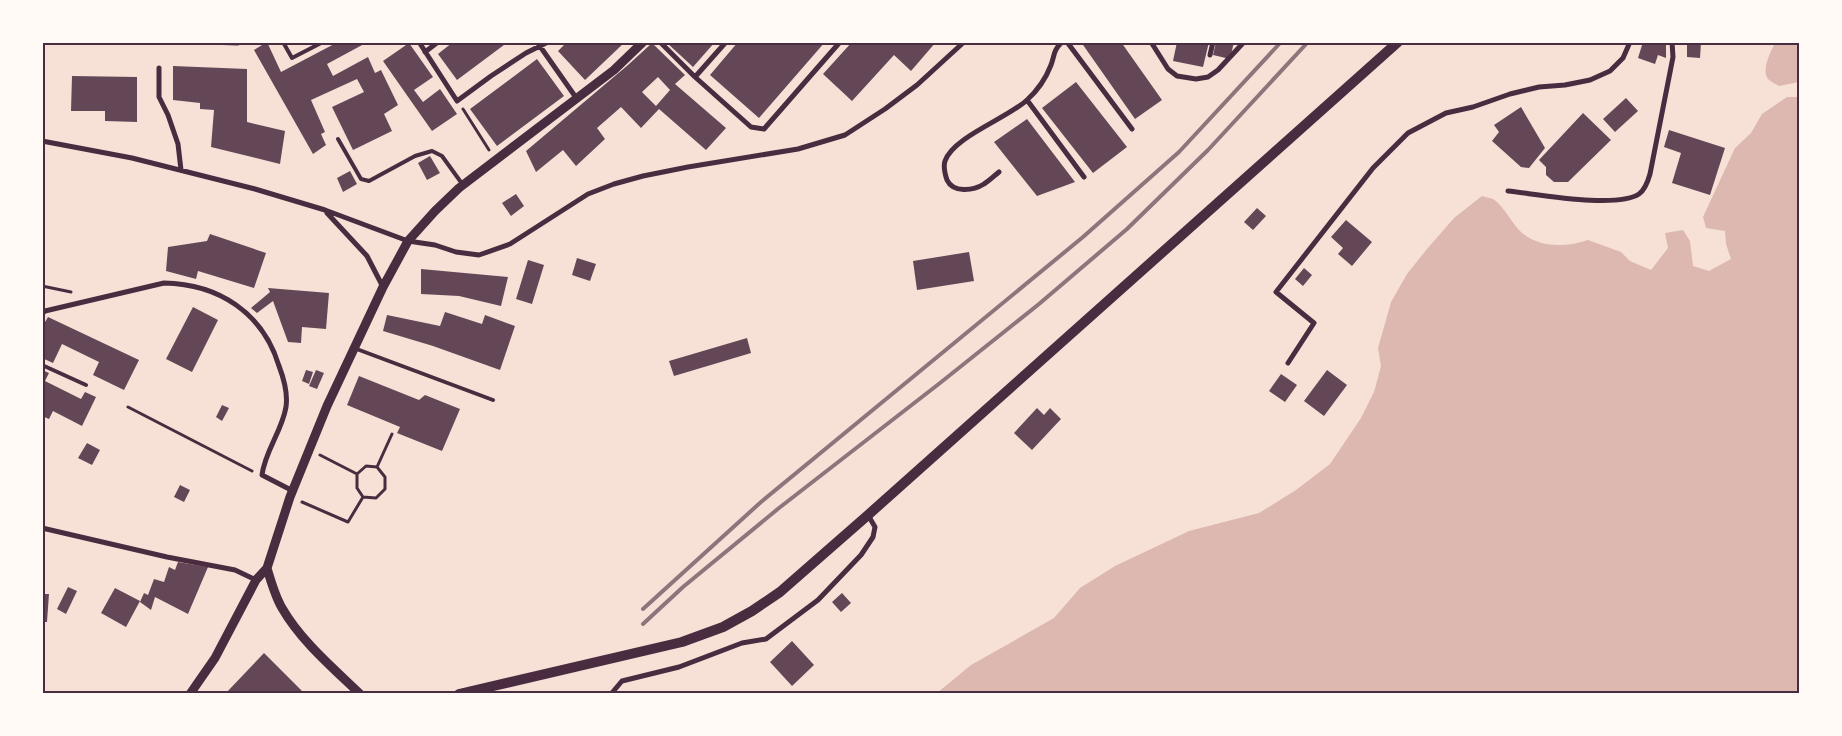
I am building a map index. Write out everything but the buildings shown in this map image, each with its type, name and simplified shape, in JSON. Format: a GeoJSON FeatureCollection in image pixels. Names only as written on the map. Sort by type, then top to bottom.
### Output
{"type":"FeatureCollection","features":[{"type":"Feature","properties":{"kind":"main road"},"geometry":{"type":"LineString","coordinates":[[459,694],[682,642],[723,627],[752,611],[780,592],[1398,42]]}},
{"type":"Feature","properties":{"kind":"street"},"geometry":{"type":"LineString","coordinates":[[207,42],[238,43]]}},
{"type":"Feature","properties":{"kind":"street"},"geometry":{"type":"LineString","coordinates":[[419,42],[457,101],[538,45],[548,42]]}},
{"type":"Feature","properties":{"kind":"street"},"geometry":{"type":"LineString","coordinates":[[425,52],[438,42]]}},
{"type":"Feature","properties":{"kind":"street"},"geometry":{"type":"LineString","coordinates":[[190,694],[215,658],[256,580],[268,568],[292,494],[327,406],[383,287],[408,242],[435,211],[462,185],[614,70],[642,42]]}},
{"type":"Feature","properties":{"kind":"street"},"geometry":{"type":"LineString","coordinates":[[660,42],[695,77],[751,127],[764,129],[840,42]]}},
{"type":"Feature","properties":{"kind":"street"},"geometry":{"type":"LineString","coordinates":[[695,77],[726,42]]}},
{"type":"Feature","properties":{"kind":"street"},"geometry":{"type":"LineString","coordinates":[[42,141],[132,158],[255,189],[325,210],[408,242],[435,245],[456,252],[479,255],[510,244],[588,194],[614,184],[688,167],[798,149],[821,144],[845,135],[886,110],[917,85],[964,42]]}},
{"type":"Feature","properties":{"kind":"street"},"geometry":{"type":"LineString","coordinates":[[998,172],[983,185],[966,190],[954,188],[948,182],[944,173],[944,162],[953,147],[1027,100],[1045,79],[1054,50],[1062,42]]}},
{"type":"Feature","properties":{"kind":"street"},"geometry":{"type":"LineString","coordinates":[[1067,42],[1132,128]]}},
{"type":"Feature","properties":{"kind":"street"},"geometry":{"type":"LineString","coordinates":[[1151,42],[1168,70],[1177,76],[1196,79],[1208,77],[1218,70],[1244,42]]}},
{"type":"Feature","properties":{"kind":"street"},"geometry":{"type":"LineString","coordinates":[[1210,55],[1213,42]]}},
{"type":"Feature","properties":{"kind":"street"},"geometry":{"type":"LineString","coordinates":[[1288,363],[1314,323],[1276,292],[1373,168],[1408,133],[1446,113],[1473,107],[1510,94],[1539,87],[1565,85],[1590,80],[1610,71],[1623,58],[1630,42]]}},
{"type":"Feature","properties":{"kind":"street"},"geometry":{"type":"LineString","coordinates":[[1508,191],[1607,200],[1628,198],[1640,193],[1647,184],[1650,174],[1673,57],[1672,42]]}},
{"type":"Feature","properties":{"kind":"street"},"geometry":{"type":"LineString","coordinates":[[538,45],[577,99]]}},
{"type":"Feature","properties":{"kind":"street"},"geometry":{"type":"LineString","coordinates":[[158,68],[159,97],[168,115],[178,144],[181,170]]}},
{"type":"Feature","properties":{"kind":"street"},"geometry":{"type":"LineString","coordinates":[[1027,100],[1084,177]]}},
{"type":"Feature","properties":{"kind":"street"},"geometry":{"type":"LineString","coordinates":[[325,210],[367,256],[383,287]]}},
{"type":"Feature","properties":{"kind":"street"},"geometry":{"type":"LineString","coordinates":[[42,314],[45,311],[164,283],[181,283],[221,295],[237,305],[250,315],[262,329],[278,361],[286,390],[286,406],[283,420],[263,465],[262,475],[292,494]]}},
{"type":"Feature","properties":{"kind":"street"},"geometry":{"type":"LineString","coordinates":[[611,694],[622,681],[680,667],[742,643],[766,639],[818,600],[861,556],[873,537],[875,527],[868,515]]}},
{"type":"Feature","properties":{"kind":"street"},"geometry":{"type":"LineString","coordinates":[[42,528],[167,557],[235,570],[256,580]]}},
{"type":"Feature","properties":{"kind":"street"},"geometry":{"type":"LineString","coordinates":[[268,568],[273,588],[282,608],[299,633],[360,694]]}},
{"type":"Feature","properties":{"kind":"lane"},"geometry":{"type":"LineString","coordinates":[[283,42],[292,58],[323,42]]}},
{"type":"Feature","properties":{"kind":"lane"},"geometry":{"type":"LineString","coordinates":[[338,139],[361,179],[369,181],[415,156],[432,151],[442,156],[462,185]]}},
{"type":"Feature","properties":{"kind":"lane"},"geometry":{"type":"LineString","coordinates":[[354,348],[493,400]]}},
{"type":"Feature","properties":{"kind":"lane"},"geometry":{"type":"LineString","coordinates":[[42,364],[86,385]]}},
{"type":"Feature","properties":{"kind":"path"},"geometry":{"type":"LineString","coordinates":[[457,101],[495,159]]}},
{"type":"Feature","properties":{"kind":"path"},"geometry":{"type":"LineString","coordinates":[[128,407],[262,475]]}},
{"type":"Feature","properties":{"kind":"path"},"geometry":{"type":"LineString","coordinates":[[377,467],[392,434]]}},
{"type":"Feature","properties":{"kind":"path"},"geometry":{"type":"LineString","coordinates":[[309,450],[357,474]]}},
{"type":"Feature","properties":{"kind":"path"},"geometry":{"type":"LineString","coordinates":[[366,466],[377,467],[385,477],[385,489],[376,498],[363,497],[357,488],[357,474],[366,466]]}},
{"type":"Feature","properties":{"kind":"path"},"geometry":{"type":"LineString","coordinates":[[292,494],[348,522],[363,497]]}},
{"type":"Feature","properties":{"kind":"shaded area"},"geometry":{"type":"Polygon","coordinates":[[[1775,43],[1799,43],[1799,82],[1779,86],[1768,79],[1766,66],[1775,43]]]}},
{"type":"Feature","properties":{"kind":"shaded area"},"geometry":{"type":"Polygon","coordinates":[[[1787,97],[1800,97],[1799,693],[937,693],[971,665],[1054,618],[1080,588],[1115,566],[1189,531],[1259,513],[1296,490],[1330,464],[1361,418],[1374,392],[1381,366],[1378,348],[1391,302],[1407,274],[1427,249],[1454,218],[1482,196],[1496,201],[1518,229],[1533,240],[1542,243],[1560,245],[1588,240],[1621,252],[1630,261],[1651,270],[1668,248],[1665,233],[1683,230],[1690,241],[1693,266],[1709,271],[1731,259],[1726,244],[1725,231],[1706,228],[1703,217],[1735,148],[1751,133],[1762,114],[1787,97]]]}},
{"type":"Feature","properties":{"kind":"railway"},"geometry":{"type":"LineString","coordinates":[[643,609],[761,502],[1083,237],[1179,152],[1281,42]]}},
{"type":"Feature","properties":{"kind":"railway"},"geometry":{"type":"LineString","coordinates":[[643,624],[683,587],[779,508],[1039,304],[1127,229],[1208,150],[1308,42]]}}]}
